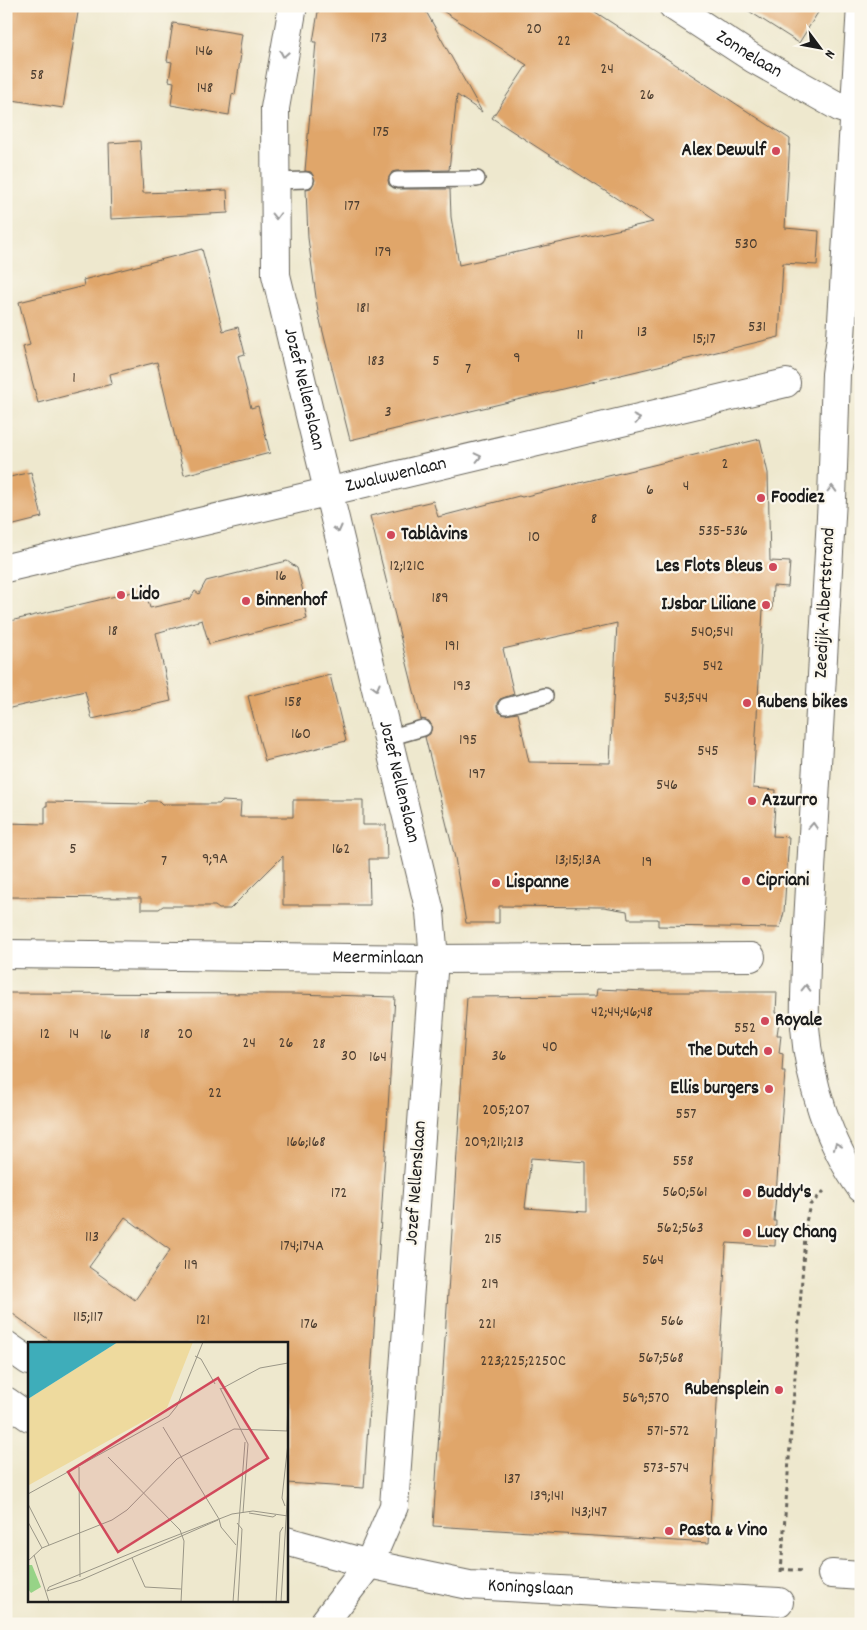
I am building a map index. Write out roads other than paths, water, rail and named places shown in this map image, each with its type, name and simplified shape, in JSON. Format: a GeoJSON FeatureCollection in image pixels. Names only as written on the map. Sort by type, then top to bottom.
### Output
{"type":"FeatureCollection","features":[{"type":"Feature","properties":{"kind":"street","name":"Jozef Nellenslaan"},"geometry":{"type":"LineString","coordinates":[[293,6],[275,108],[276,275],[430,912],[434,959],[394,1506],[369,1564],[323,1624]]}},
{"type":"Feature","properties":{"kind":"street","name":"Zonnelaan"},"geometry":{"type":"LineString","coordinates":[[673,6],[754,59],[841,108],[853,112]]}},
{"type":"Feature","properties":{"kind":"street","name":"Zeedijk-Albertstrand"},"geometry":{"type":"LineString","coordinates":[[854,1179],[820,1103],[810,1064],[805,1026],[806,958],[832,498],[836,374],[841,337],[853,112],[861,6]]}},
{"type":"Feature","properties":{"kind":"street","name":"Zwaluwenlaan"},"geometry":{"type":"LineString","coordinates":[[6,568],[786,383]]}},
{"type":"Feature","properties":{"kind":"street","name":"Meerminlaan"},"geometry":{"type":"LineString","coordinates":[[6,954],[434,959],[751,957]]}},
{"type":"Feature","properties":{"kind":"street"},"geometry":{"type":"LineString","coordinates":[[6,1345],[28,1359]]}},
{"type":"Feature","properties":{"kind":"street"},"geometry":{"type":"LineString","coordinates":[[6,1401],[28,1416]]}},
{"type":"Feature","properties":{"kind":"street","name":"Koningslaan"},"geometry":{"type":"LineString","coordinates":[[288,1542],[369,1564],[469,1585],[767,1609]]}},
{"type":"Feature","properties":{"kind":"street"},"geometry":{"type":"LineString","coordinates":[[832,1574],[861,1576]]}},
{"type":"Feature","properties":{"kind":"lane"},"geometry":{"type":"LineString","coordinates":[[397,180],[477,179]]}},
{"type":"Feature","properties":{"kind":"lane"},"geometry":{"type":"LineString","coordinates":[[275,181],[306,180]]}},
{"type":"Feature","properties":{"kind":"lane"},"geometry":{"type":"LineString","coordinates":[[506,706],[545,696]]}},
{"type":"Feature","properties":{"kind":"lane"},"geometry":{"type":"LineString","coordinates":[[388,738],[423,728]]}},
{"type":"Feature","properties":{"kind":"place","name":"Alex Dewulf"},"geometry":{"type":"Point","coordinates":[776,151]}},
{"type":"Feature","properties":{"kind":"place","name":"Foodiez"},"geometry":{"type":"Point","coordinates":[761,498]}},
{"type":"Feature","properties":{"kind":"place","name":"Tablàvins"},"geometry":{"type":"Point","coordinates":[391,535]}},
{"type":"Feature","properties":{"kind":"place","name":"Les Flots Bleus"},"geometry":{"type":"Point","coordinates":[773,567]}},
{"type":"Feature","properties":{"kind":"place","name":"Lido"},"geometry":{"type":"Point","coordinates":[121,595]}},
{"type":"Feature","properties":{"kind":"place","name":"Binnenhof"},"geometry":{"type":"Point","coordinates":[246,601]}},
{"type":"Feature","properties":{"kind":"place","name":"IJsbar Liliane"},"geometry":{"type":"Point","coordinates":[766,605]}},
{"type":"Feature","properties":{"kind":"place","name":"Rubens bikes"},"geometry":{"type":"Point","coordinates":[747,703]}},
{"type":"Feature","properties":{"kind":"place","name":"Azzurro"},"geometry":{"type":"Point","coordinates":[752,801]}},
{"type":"Feature","properties":{"kind":"place","name":"Cipriani"},"geometry":{"type":"Point","coordinates":[746,881]}},
{"type":"Feature","properties":{"kind":"place","name":"Lispanne"},"geometry":{"type":"Point","coordinates":[496,883]}},
{"type":"Feature","properties":{"kind":"place","name":"Royale"},"geometry":{"type":"Point","coordinates":[765,1021]}},
{"type":"Feature","properties":{"kind":"place","name":"The Dutch"},"geometry":{"type":"Point","coordinates":[768,1051]}},
{"type":"Feature","properties":{"kind":"place","name":"Ellis burgers"},"geometry":{"type":"Point","coordinates":[769,1089]}},
{"type":"Feature","properties":{"kind":"place","name":"Buddy's"},"geometry":{"type":"Point","coordinates":[747,1193]}},
{"type":"Feature","properties":{"kind":"place","name":"Lucy Chang"},"geometry":{"type":"Point","coordinates":[747,1233]}},
{"type":"Feature","properties":{"kind":"place","name":"Rubensplein"},"geometry":{"type":"Point","coordinates":[779,1390]}},
{"type":"Feature","properties":{"kind":"place","name":"Pasta & Vino"},"geometry":{"type":"Point","coordinates":[669,1531]}}]}
